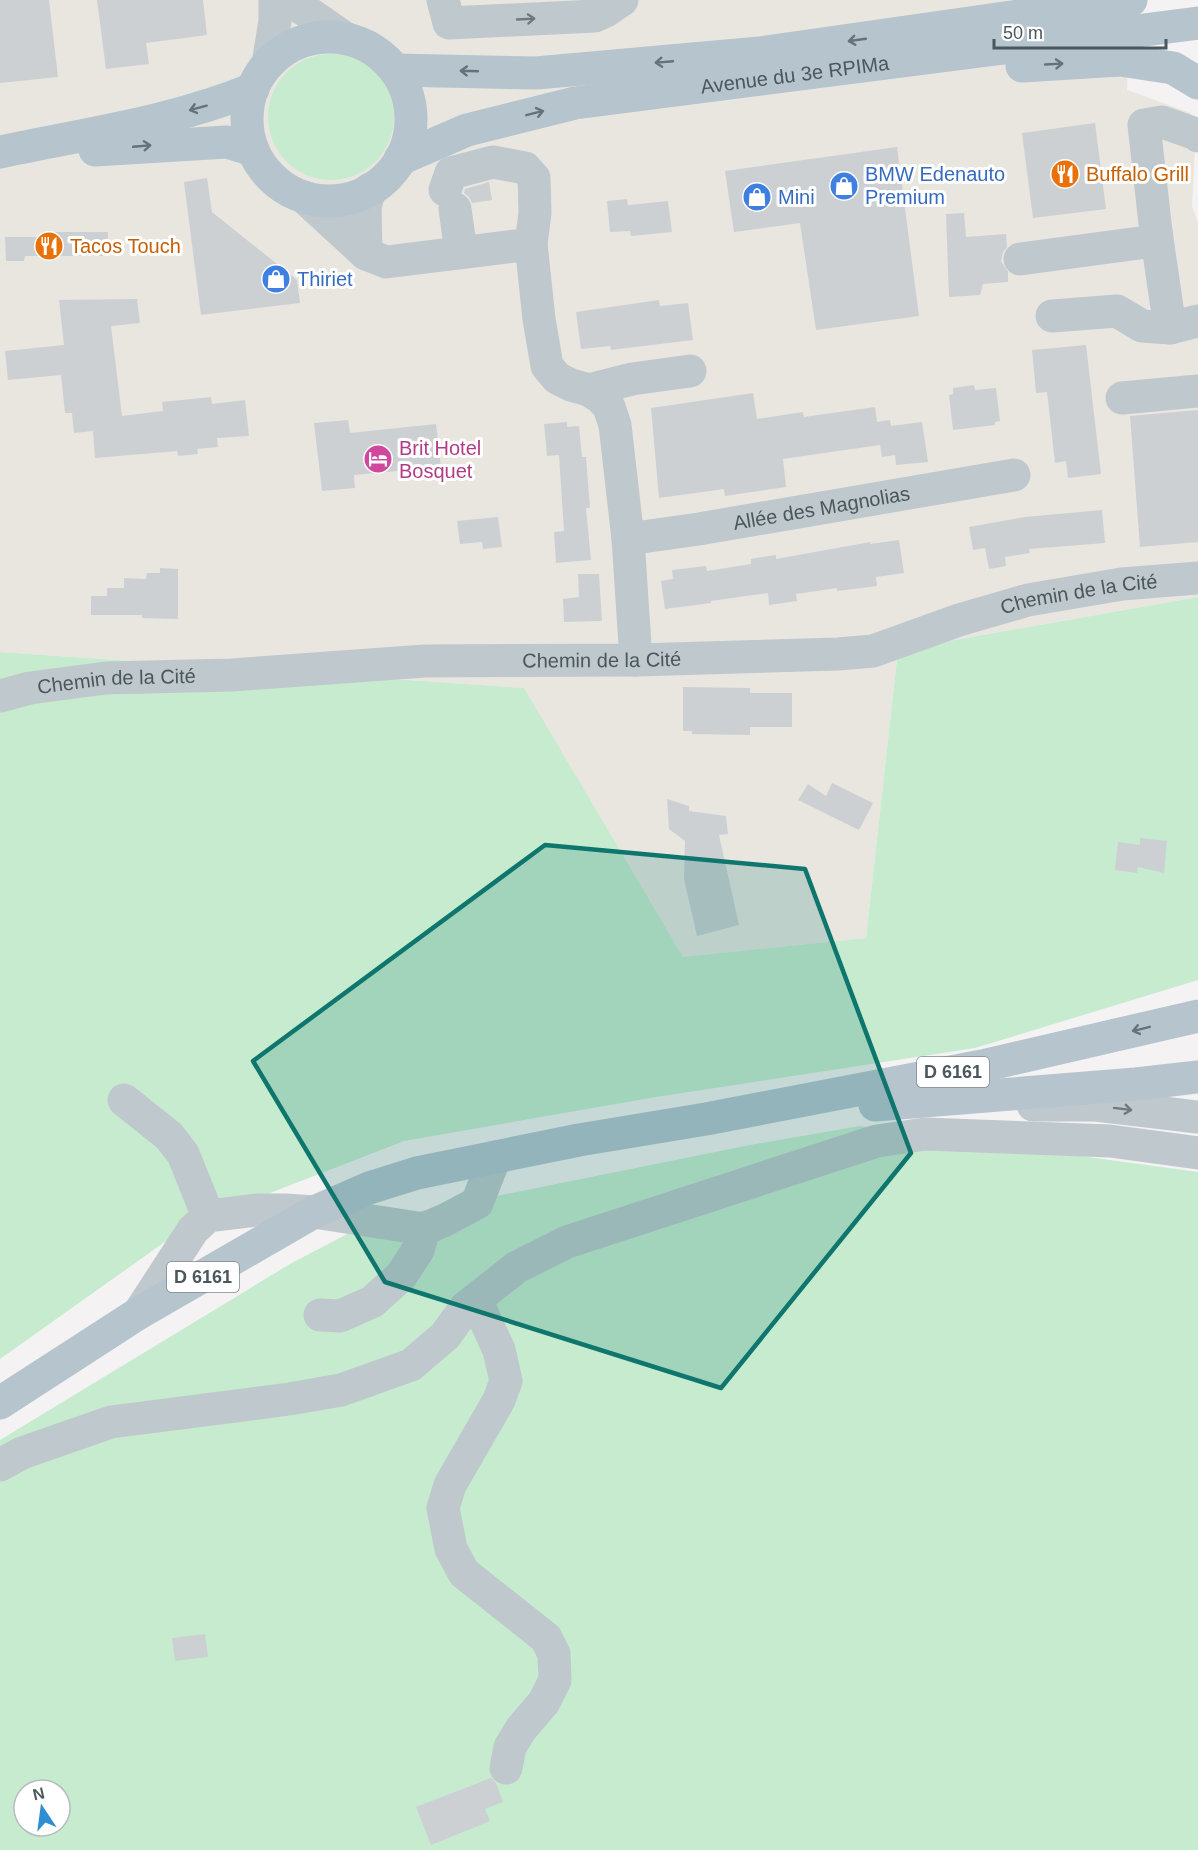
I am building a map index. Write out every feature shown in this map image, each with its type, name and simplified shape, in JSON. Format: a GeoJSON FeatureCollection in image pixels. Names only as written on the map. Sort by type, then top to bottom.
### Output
{"type":"FeatureCollection","features":[{"type":"Feature","properties":{"kind":"main road"},"geometry":{"type":"LineString","coordinates":[[915,32],[1071,0]]}},
{"type":"Feature","properties":{"kind":"main road"},"geometry":{"type":"LineString","coordinates":[[915,32],[1131,0]]}},
{"type":"Feature","properties":{"kind":"main road","name":"Avenue du 3e RPIMa"},"geometry":{"type":"LineString","coordinates":[[400,159],[467,130],[575,103],[1198,23]]}},
{"type":"Feature","properties":{"kind":"main road","name":"Avenue du 3e RPIMa"},"geometry":{"type":"LineString","coordinates":[[396,70],[536,73],[760,53],[915,32]]}},
{"type":"Feature","properties":{"kind":"main road"},"geometry":{"type":"LineString","coordinates":[[0,152],[148,121],[222,101],[260,76],[284,50],[300,42],[323,37],[345,38],[361,43],[379,53],[396,70],[405,87],[411,109],[410,130],[400,159],[393,170],[370,189],[338,200],[316,200],[286,189],[263,168],[253,150],[248,130],[247,111],[260,76]]}},
{"type":"Feature","properties":{"kind":"main road"},"geometry":{"type":"LineString","coordinates":[[744,82],[1120,60],[1173,68],[1198,83]]}},
{"type":"Feature","properties":{"kind":"main road"},"geometry":{"type":"LineString","coordinates":[[0,158],[171,144],[227,142],[253,150]]}},
{"type":"Feature","properties":{"kind":"main road","name":"D 6161"},"geometry":{"type":"LineString","coordinates":[[0,1402],[139,1313],[314,1212],[369,1188],[417,1173],[579,1140],[706,1119],[981,1066],[1198,1016]]}},
{"type":"Feature","properties":{"kind":"main road","name":"D 6161"},"geometry":{"type":"LineString","coordinates":[[706,1119],[1198,1077]]}},
{"type":"Feature","properties":{"kind":"street"},"geometry":{"type":"LineString","coordinates":[[260,76],[275,21],[275,0]]}},
{"type":"Feature","properties":{"kind":"street"},"geometry":{"type":"LineString","coordinates":[[294,0],[300,7],[345,38]]}},
{"type":"Feature","properties":{"kind":"street"},"geometry":{"type":"LineString","coordinates":[[443,0],[449,23],[595,16],[622,0]]}},
{"type":"Feature","properties":{"kind":"street"},"geometry":{"type":"LineString","coordinates":[[1052,316],[1117,311],[1142,326],[1184,325],[1156,232],[1144,125],[1162,122],[1197,135]]}},
{"type":"Feature","properties":{"kind":"street"},"geometry":{"type":"LineString","coordinates":[[461,252],[450,199],[451,173],[493,162],[525,168],[534,178],[535,213],[531,244],[539,319],[547,366],[557,378],[589,390],[601,398],[609,407],[615,425],[628,539],[636,660]]}},
{"type":"Feature","properties":{"kind":"street"},"geometry":{"type":"LineString","coordinates":[[366,254],[365,207],[370,189]]}},
{"type":"Feature","properties":{"kind":"street"},"geometry":{"type":"LineString","coordinates":[[304,197],[366,254],[386,262],[531,244]]}},
{"type":"Feature","properties":{"kind":"street"},"geometry":{"type":"LineString","coordinates":[[1020,259],[1147,242],[1156,232]]}},
{"type":"Feature","properties":{"kind":"street"},"geometry":{"type":"LineString","coordinates":[[589,390],[632,379],[690,371]]}},
{"type":"Feature","properties":{"kind":"street"},"geometry":{"type":"LineString","coordinates":[[1122,398],[1198,391]]}},
{"type":"Feature","properties":{"kind":"street","name":"Allée des Magnolias"},"geometry":{"type":"LineString","coordinates":[[628,539],[1014,475]]}},
{"type":"Feature","properties":{"kind":"street","name":"Chemin de la Cité"},"geometry":{"type":"LineString","coordinates":[[0,696],[30,688],[106,678],[232,675],[425,661],[636,660],[873,651],[959,620],[1028,600],[1122,584],[1198,578]]}},
{"type":"Feature","properties":{"kind":"street"},"geometry":{"type":"LineString","coordinates":[[124,1101],[169,1136],[183,1154],[208,1216]]}},
{"type":"Feature","properties":{"kind":"street"},"geometry":{"type":"LineString","coordinates":[[897,1104],[1096,1105],[1198,1117]]}},
{"type":"Feature","properties":{"kind":"street"},"geometry":{"type":"LineString","coordinates":[[0,1465],[22,1453],[111,1422],[289,1399],[351,1386],[411,1365],[446,1336],[466,1307],[517,1267],[567,1242],[878,1141],[925,1134],[1076,1139],[1110,1141],[1198,1153]]}},
{"type":"Feature","properties":{"kind":"street"},"geometry":{"type":"LineString","coordinates":[[139,1313],[194,1230],[208,1216],[256,1210],[314,1212],[424,1229],[477,1203],[495,1157]]}},
{"type":"Feature","properties":{"kind":"street"},"geometry":{"type":"LineString","coordinates":[[320,1315],[340,1316],[372,1302],[401,1276],[418,1250],[424,1229]]}},
{"type":"Feature","properties":{"kind":"street"},"geometry":{"type":"LineString","coordinates":[[476,1300],[500,1350],[506,1381],[499,1400],[450,1485],[443,1508],[451,1549],[464,1573],[546,1638],[554,1654],[555,1680],[544,1702],[521,1729],[510,1747],[506,1768]]}},
{"type":"Feature","properties":{"kind":"highlighted area"},"geometry":{"type":"Polygon","coordinates":[[[545,845],[805,869],[911,1153],[721,1388],[385,1282],[253,1061],[545,845]]]}},
{"type":"Feature","properties":{"kind":"shaded area"},"geometry":{"type":"Polygon","coordinates":[[[0,0],[1130,0],[1127,90],[1191,113],[1195,148],[1192,206],[1198,223],[1198,597],[898,650],[866,938],[683,957],[523,688],[0,652],[0,0]]]}},
{"type":"Feature","properties":{"kind":"green space"},"geometry":{"type":"Polygon","coordinates":[[[331,54],[355,58],[376,72],[390,93],[394,117],[390,141],[376,162],[355,176],[331,180],[307,176],[286,162],[272,141],[268,117],[272,93],[286,72],[307,58],[331,54]]]}},
{"type":"Feature","properties":{"kind":"green space"},"geometry":{"type":"Polygon","coordinates":[[[1198,597],[1198,980],[975,1048],[656,1097],[404,1141],[190,1224],[0,1359],[0,652],[524,688],[683,957],[866,938],[898,650],[1198,597]]]}},
{"type":"Feature","properties":{"kind":"green space"},"geometry":{"type":"Polygon","coordinates":[[[860,1126],[1198,1172],[1198,1850],[0,1850],[0,1440],[290,1264],[372,1221],[750,1145],[860,1126]]]}},
{"type":"Feature","properties":{"kind":"building"},"geometry":{"type":"Polygon","coordinates":[[[0,0],[49,0],[58,77],[0,83],[0,0]]]}},
{"type":"Feature","properties":{"kind":"building"},"geometry":{"type":"Polygon","coordinates":[[[97,0],[203,0],[207,35],[146,43],[149,64],[106,69],[97,0]]]}},
{"type":"Feature","properties":{"kind":"building","name":"Buffalo Grill"},"geometry":{"type":"Polygon","coordinates":[[[1095,123],[1106,209],[1033,218],[1022,133],[1095,123]]]}},
{"type":"Feature","properties":{"kind":"building"},"geometry":{"type":"Polygon","coordinates":[[[897,147],[919,316],[816,330],[800,223],[734,232],[725,171],[897,147]]]}},
{"type":"Feature","properties":{"kind":"building"},"geometry":{"type":"Polygon","coordinates":[[[207,178],[212,212],[297,280],[300,303],[201,315],[184,182],[207,178]]]}},
{"type":"Feature","properties":{"kind":"building"},"geometry":{"type":"Polygon","coordinates":[[[489,182],[492,200],[472,203],[464,193],[465,189],[489,182]]]}},
{"type":"Feature","properties":{"kind":"building"},"geometry":{"type":"Polygon","coordinates":[[[627,199],[628,205],[668,201],[672,232],[631,236],[630,231],[610,232],[607,201],[627,199]]]}},
{"type":"Feature","properties":{"kind":"building"},"geometry":{"type":"Polygon","coordinates":[[[964,213],[966,237],[1006,234],[1007,247],[1001,261],[1008,272],[1008,282],[983,284],[980,295],[949,297],[946,214],[964,213]]]}},
{"type":"Feature","properties":{"kind":"building"},"geometry":{"type":"Polygon","coordinates":[[[42,232],[108,232],[107,256],[25,256],[24,261],[6,261],[5,237],[42,237],[42,232]]]}},
{"type":"Feature","properties":{"kind":"building"},"geometry":{"type":"Polygon","coordinates":[[[137,299],[140,323],[111,326],[122,416],[163,411],[162,402],[211,397],[212,404],[245,400],[249,436],[217,438],[218,447],[197,449],[198,454],[178,456],[177,451],[95,458],[93,431],[74,433],[72,413],[65,413],[61,375],[8,380],[5,351],[64,345],[59,300],[137,299]]]}},
{"type":"Feature","properties":{"kind":"building"},"geometry":{"type":"Polygon","coordinates":[[[659,300],[660,306],[688,303],[693,340],[611,350],[610,346],[581,349],[576,312],[659,300]]]}},
{"type":"Feature","properties":{"kind":"building"},"geometry":{"type":"Polygon","coordinates":[[[1086,345],[1101,474],[1068,478],[1066,461],[1055,463],[1047,392],[1036,393],[1032,350],[1086,345]]]}},
{"type":"Feature","properties":{"kind":"building"},"geometry":{"type":"Polygon","coordinates":[[[974,385],[975,390],[996,388],[1000,421],[995,422],[995,425],[953,430],[949,395],[953,394],[953,388],[974,385]]]}},
{"type":"Feature","properties":{"kind":"building"},"geometry":{"type":"Polygon","coordinates":[[[753,393],[757,419],[803,412],[804,417],[875,407],[877,422],[890,420],[891,426],[922,422],[928,462],[896,465],[895,455],[882,457],[880,445],[783,459],[786,487],[725,496],[724,489],[659,498],[651,408],[753,393]]]}},
{"type":"Feature","properties":{"kind":"building"},"geometry":{"type":"Polygon","coordinates":[[[1198,410],[1198,542],[1140,547],[1130,416],[1198,410]]]}},
{"type":"Feature","properties":{"kind":"building"},"geometry":{"type":"Polygon","coordinates":[[[348,420],[350,433],[436,424],[441,467],[354,475],[355,488],[322,491],[314,423],[348,420]]]}},
{"type":"Feature","properties":{"kind":"building"},"geometry":{"type":"Polygon","coordinates":[[[567,422],[567,427],[579,426],[582,457],[586,457],[590,508],[586,508],[591,560],[556,563],[554,532],[564,531],[559,455],[547,456],[544,424],[567,422]]]}},
{"type":"Feature","properties":{"kind":"building"},"geometry":{"type":"Polygon","coordinates":[[[1102,510],[1105,543],[1029,549],[1030,553],[1005,557],[1006,566],[989,569],[985,548],[973,550],[969,527],[1025,517],[1102,510]]]}},
{"type":"Feature","properties":{"kind":"building"},"geometry":{"type":"Polygon","coordinates":[[[498,517],[502,547],[483,549],[482,542],[460,544],[457,521],[498,517]]]}},
{"type":"Feature","properties":{"kind":"building"},"geometry":{"type":"Polygon","coordinates":[[[899,540],[904,573],[876,577],[877,586],[837,591],[837,588],[796,594],[797,601],[769,605],[768,593],[665,609],[661,581],[673,579],[672,570],[706,566],[707,571],[751,564],[751,559],[762,557],[776,555],[776,559],[870,542],[870,544],[899,540]]]}},
{"type":"Feature","properties":{"kind":"building"},"geometry":{"type":"Polygon","coordinates":[[[160,568],[178,569],[178,619],[142,618],[142,615],[91,615],[91,596],[107,596],[107,588],[124,588],[124,578],[146,579],[147,573],[160,573],[160,568]]]}},
{"type":"Feature","properties":{"kind":"building"},"geometry":{"type":"Polygon","coordinates":[[[578,574],[599,574],[602,621],[564,622],[563,599],[579,597],[578,574]]]}},
{"type":"Feature","properties":{"kind":"building"},"geometry":{"type":"Polygon","coordinates":[[[683,687],[750,688],[750,693],[792,693],[792,727],[750,727],[750,735],[692,734],[692,731],[683,731],[683,687]]]}},
{"type":"Feature","properties":{"kind":"building"},"geometry":{"type":"Polygon","coordinates":[[[832,783],[873,803],[859,830],[798,800],[808,784],[826,796],[832,783]]]}},
{"type":"Feature","properties":{"kind":"building"},"geometry":{"type":"Polygon","coordinates":[[[667,799],[689,806],[689,811],[726,816],[728,834],[719,835],[739,925],[697,936],[684,879],[685,841],[669,829],[667,799]]]}},
{"type":"Feature","properties":{"kind":"building"},"geometry":{"type":"Polygon","coordinates":[[[1140,838],[1167,841],[1164,873],[1138,867],[1137,873],[1115,870],[1118,842],[1140,845],[1140,838]]]}},
{"type":"Feature","properties":{"kind":"building"},"geometry":{"type":"Polygon","coordinates":[[[205,1634],[208,1657],[175,1661],[172,1638],[205,1634]]]}},
{"type":"Feature","properties":{"kind":"building"},"geometry":{"type":"Polygon","coordinates":[[[491,1778],[496,1783],[503,1802],[485,1809],[490,1821],[431,1845],[416,1807],[491,1778]]]}},
{"type":"Feature","properties":{"kind":"place","name":"Buffalo Grill"},"geometry":{"type":"Point","coordinates":[1065,174]}},
{"type":"Feature","properties":{"kind":"place","name":"BMW Edenauto Premium"},"geometry":{"type":"Point","coordinates":[844,186]}},
{"type":"Feature","properties":{"kind":"place","name":"Mini"},"geometry":{"type":"Point","coordinates":[757,197]}},
{"type":"Feature","properties":{"kind":"place","name":"Tacos Touch"},"geometry":{"type":"Point","coordinates":[49,246]}},
{"type":"Feature","properties":{"kind":"place","name":"Thiriet"},"geometry":{"type":"Point","coordinates":[276,279]}},
{"type":"Feature","properties":{"kind":"place","name":"Brit Hotel Bosquet"},"geometry":{"type":"Point","coordinates":[378,459]}}]}
